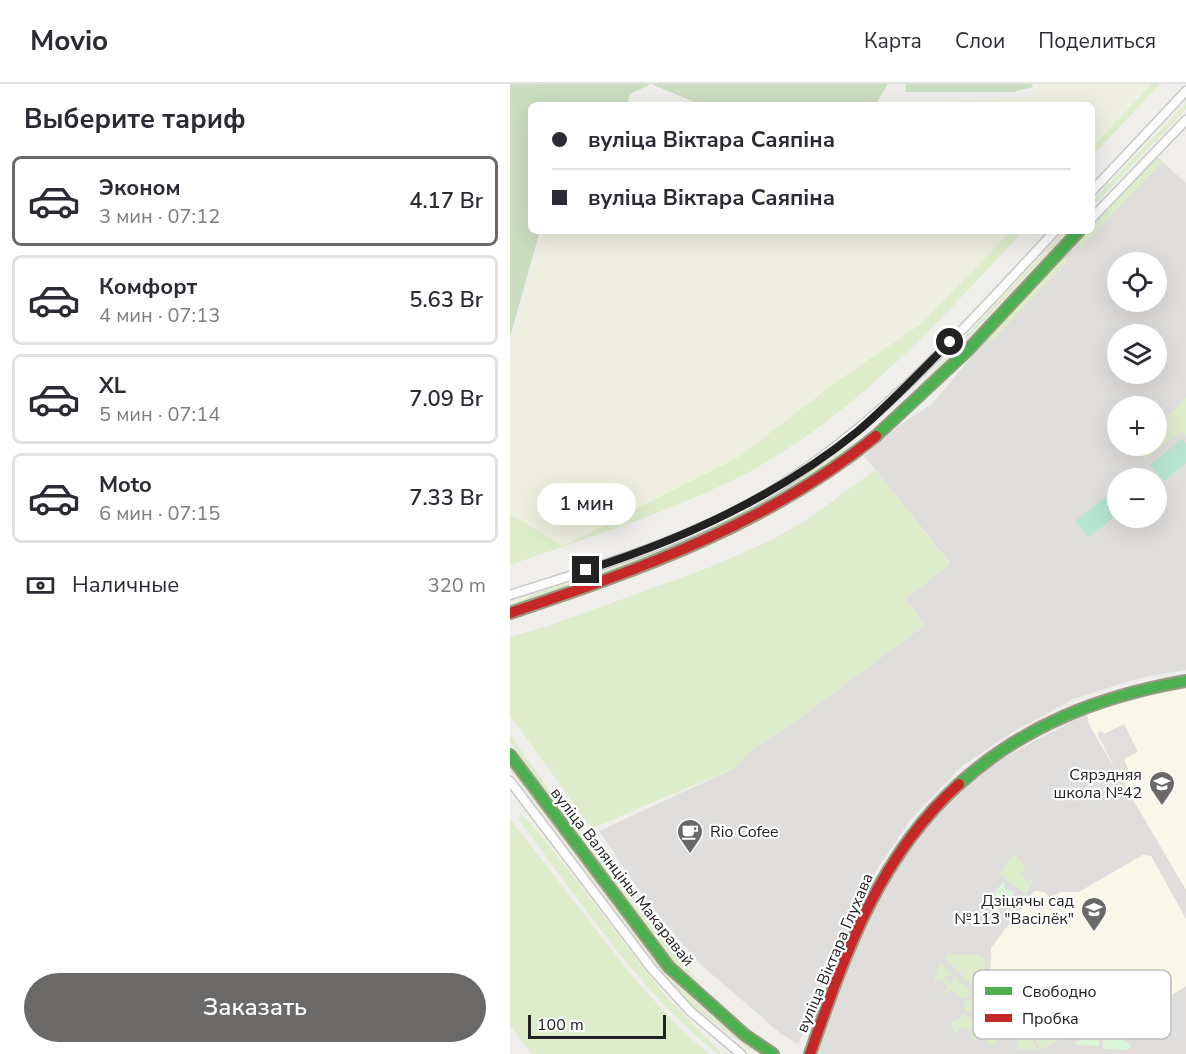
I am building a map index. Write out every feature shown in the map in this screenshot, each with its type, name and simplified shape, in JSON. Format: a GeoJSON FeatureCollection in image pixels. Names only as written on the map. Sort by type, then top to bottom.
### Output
{"type":"FeatureCollection","features":[{"type":"Feature","properties":{"kind":"street"},"geometry":{"type":"LineString","coordinates":[[1095,188],[1186,91]]}},
{"type":"Feature","properties":{"kind":"street"},"geometry":{"type":"LineString","coordinates":[[1095,215],[1186,120]]}},
{"type":"Feature","properties":{"kind":"street"},"geometry":{"type":"LineString","coordinates":[[510,595],[609,563],[681,536],[781,485],[872,418],[961,331],[1052,234]]}},
{"type":"Feature","properties":{"kind":"street"},"geometry":{"type":"LineString","coordinates":[[510,614],[609,580],[708,541],[803,489],[841,464],[882,431],[972,344],[1076,234]]}},
{"type":"Feature","properties":{"kind":"street"},"geometry":{"type":"LineString","coordinates":[[872,418],[882,431]]}},
{"type":"Feature","properties":{"kind":"street","name":"вуліца Віктара Глухава"},"geometry":{"type":"LineString","coordinates":[[810,1054],[838,976],[868,904],[885,873],[918,824],[963,777],[1011,742],[1067,714],[1162,683],[1186,681]]}},
{"type":"Feature","properties":{"kind":"street","name":"вуліца Валянціны Макаравай"},"geometry":{"type":"LineString","coordinates":[[510,755],[669,967],[745,1035],[773,1054]]}},
{"type":"Feature","properties":{"kind":"street","name":"вуліца Валянціны Макаравай"},"geometry":{"type":"LineString","coordinates":[[510,781],[652,969],[690,1011],[741,1054]]}},
{"type":"Feature","properties":{"kind":"shaded area"},"geometry":{"type":"Polygon","coordinates":[[[1156,156],[1186,183],[1186,670],[1139,678],[1074,699],[1009,734],[961,767],[911,819],[864,889],[798,1044],[781,1034],[698,962],[644,897],[599,831],[735,768],[751,750],[797,720],[925,625],[905,599],[950,563],[864,456],[900,425],[932,404],[989,336],[1082,234],[1095,234],[1095,221],[1156,156]]]}},
{"type":"Feature","properties":{"kind":"shaded area","name":"Сярэдняя школа №42"},"geometry":{"type":"Polygon","coordinates":[[[1186,689],[1186,890],[1089,724],[1087,713],[1166,691],[1186,689]]]}},
{"type":"Feature","properties":{"kind":"shaded area"},"geometry":{"type":"Polygon","coordinates":[[[1087,713],[1089,724],[1186,890],[1186,919],[1151,856],[1143,855],[1079,892],[1060,892],[1019,970],[973,970],[973,1039],[1171,1039],[1171,995],[1186,986],[1186,1054],[817,1054],[866,923],[893,870],[939,812],[985,768],[1087,713]]]}},
{"type":"Feature","properties":{"kind":"shaded area"},"geometry":{"type":"Polygon","coordinates":[[[1124,724],[1138,752],[1124,759],[1128,769],[1118,774],[1097,733],[1102,731],[1104,734],[1124,724]]]}},
{"type":"Feature","properties":{"kind":"shaded area","name":"Дзіцячы сад №113 \"Васілёк\""},"geometry":{"type":"Polygon","coordinates":[[[1143,855],[1151,856],[1186,919],[1186,986],[1171,995],[1171,970],[991,970],[991,948],[1034,891],[1045,892],[1050,898],[1060,892],[1079,892],[1143,855]]]}},
{"type":"Feature","properties":{"kind":"green space"},"geometry":{"type":"Polygon","coordinates":[[[510,84],[651,84],[630,94],[628,102],[528,102],[528,234],[539,234],[510,337],[510,84]]]}},
{"type":"Feature","properties":{"kind":"green space"},"geometry":{"type":"Polygon","coordinates":[[[651,84],[888,84],[877,102],[695,102],[651,84]]]}},
{"type":"Feature","properties":{"kind":"green space"},"geometry":{"type":"Polygon","coordinates":[[[906,84],[1032,84],[1033,87],[1013,92],[905,92],[906,84]]]}},
{"type":"Feature","properties":{"kind":"green space"},"geometry":{"type":"Polygon","coordinates":[[[1037,84],[1152,84],[1095,144],[1095,102],[907,102],[910,101],[1032,99],[1037,84]]]}},
{"type":"Feature","properties":{"kind":"green space"},"geometry":{"type":"Polygon","coordinates":[[[1152,84],[1160,84],[1095,153],[1095,144],[1152,84]]]}},
{"type":"Feature","properties":{"kind":"green space"},"geometry":{"type":"Polygon","coordinates":[[[1186,104],[1186,109],[1095,204],[1095,198],[1186,104]]]}},
{"type":"Feature","properties":{"kind":"green space"},"geometry":{"type":"Polygon","coordinates":[[[1155,159],[1163,162],[1095,232],[1095,222],[1155,159]]]}},
{"type":"Feature","properties":{"kind":"green space"},"geometry":{"type":"Polygon","coordinates":[[[542,234],[1008,234],[921,324],[839,380],[737,458],[563,546],[510,514],[510,353],[542,234]]]}},
{"type":"Feature","properties":{"kind":"green space"},"geometry":{"type":"Polygon","coordinates":[[[1008,234],[1020,234],[960,299],[893,365],[858,396],[783,452],[715,489],[628,524],[510,565],[510,514],[563,546],[737,458],[839,380],[921,324],[1008,234]]]}},
{"type":"Feature","properties":{"kind":"green space"},"geometry":{"type":"Polygon","coordinates":[[[1061,234],[1066,234],[897,412],[897,409],[1061,234]]]}},
{"type":"Feature","properties":{"kind":"green space"},"geometry":{"type":"Polygon","coordinates":[[[1084,234],[1094,234],[1080,248],[1077,242],[1084,234]]]}},
{"type":"Feature","properties":{"kind":"green space"},"geometry":{"type":"Polygon","coordinates":[[[1063,258],[1067,261],[988,345],[989,338],[1063,258]]]}},
{"type":"Feature","properties":{"kind":"green space"},"geometry":{"type":"Polygon","coordinates":[[[1186,397],[1186,436],[1182,431],[1167,442],[1167,417],[1186,397]]]}},
{"type":"Feature","properties":{"kind":"green space"},"geometry":{"type":"Polygon","coordinates":[[[1182,439],[1186,444],[1186,463],[1167,479],[1167,468],[1153,468],[1150,465],[1161,456],[1167,456],[1167,451],[1182,439]]]}},
{"type":"Feature","properties":{"kind":"green space"},"geometry":{"type":"Polygon","coordinates":[[[852,444],[854,447],[763,507],[720,528],[631,566],[510,608],[510,605],[541,591],[619,566],[749,511],[852,444]]]}},
{"type":"Feature","properties":{"kind":"green space"},"geometry":{"type":"Polygon","coordinates":[[[875,470],[950,564],[905,599],[925,625],[797,720],[751,750],[735,768],[592,828],[510,716],[510,637],[545,627],[708,568],[772,540],[811,517],[875,470]]]}},
{"type":"Feature","properties":{"kind":"green space"},"geometry":{"type":"Polygon","coordinates":[[[1106,497],[1107,523],[1088,538],[1075,521],[1106,497]]]}},
{"type":"Feature","properties":{"kind":"green space"},"geometry":{"type":"Polygon","coordinates":[[[510,735],[626,894],[702,985],[672,960],[566,822],[510,741],[510,735]]]}},
{"type":"Feature","properties":{"kind":"green space"},"geometry":{"type":"Polygon","coordinates":[[[510,764],[663,969],[702,1008],[761,1054],[748,1048],[695,1008],[680,993],[649,957],[510,770],[510,764]]]}},
{"type":"Feature","properties":{"kind":"green space"},"geometry":{"type":"Polygon","coordinates":[[[520,813],[541,835],[662,992],[722,1054],[718,1054],[689,1029],[636,973],[519,820],[520,813]]]}},
{"type":"Feature","properties":{"kind":"green space"},"geometry":{"type":"Polygon","coordinates":[[[510,819],[632,976],[678,1027],[709,1054],[532,1054],[510,1025],[510,819]]]}},
{"type":"Feature","properties":{"kind":"green space"},"geometry":{"type":"Polygon","coordinates":[[[1012,855],[1016,856],[1026,868],[1020,873],[1028,882],[1034,879],[1026,894],[999,874],[1012,855]]]}},
{"type":"Feature","properties":{"kind":"green space"},"geometry":{"type":"Polygon","coordinates":[[[1002,883],[1005,883],[1004,888],[1015,892],[995,914],[985,905],[1002,883]]]}},
{"type":"Feature","properties":{"kind":"green space"},"geometry":{"type":"Polygon","coordinates":[[[947,955],[980,955],[985,959],[985,970],[973,970],[973,986],[945,959],[947,955]]]}},
{"type":"Feature","properties":{"kind":"green space"},"geometry":{"type":"Polygon","coordinates":[[[940,963],[952,974],[944,978],[951,984],[954,976],[971,994],[963,999],[953,991],[941,994],[948,987],[941,979],[933,983],[940,963]]]}},
{"type":"Feature","properties":{"kind":"green space"},"geometry":{"type":"Polygon","coordinates":[[[973,998],[973,1011],[965,1011],[964,1003],[973,998]]]}},
{"type":"Feature","properties":{"kind":"green space"},"geometry":{"type":"Polygon","coordinates":[[[964,1014],[973,1020],[973,1038],[972,1031],[960,1027],[957,1034],[954,1033],[951,1022],[964,1014]]]}},
{"type":"Feature","properties":{"kind":"green space"},"geometry":{"type":"Polygon","coordinates":[[[986,1039],[997,1039],[996,1045],[989,1045],[986,1039]]]}},
{"type":"Feature","properties":{"kind":"green space"},"geometry":{"type":"Polygon","coordinates":[[[1017,1039],[1032,1039],[1037,1050],[1017,1049],[1017,1039]]]}},
{"type":"Feature","properties":{"kind":"green space"},"geometry":{"type":"Polygon","coordinates":[[[1035,1039],[1061,1039],[1040,1050],[1035,1039]]]}},
{"type":"Feature","properties":{"kind":"green space"},"geometry":{"type":"Polygon","coordinates":[[[1080,1039],[1099,1039],[1099,1046],[1076,1045],[1074,1042],[1080,1039]]]}},
{"type":"Feature","properties":{"kind":"green space"},"geometry":{"type":"Polygon","coordinates":[[[1103,1039],[1125,1039],[1124,1042],[1130,1043],[1128,1050],[1103,1049],[1103,1039]]]}},
{"type":"Feature","properties":{"kind":"traffic: fast"},"geometry":{"type":"LineString","coordinates":[[876,436],[966,352],[1076,234]]}},
{"type":"Feature","properties":{"kind":"traffic: fast"},"geometry":{"type":"LineString","coordinates":[[959,784],[1010,745],[1065,716],[1124,695],[1186,681]]}},
{"type":"Feature","properties":{"kind":"traffic: fast"},"geometry":{"type":"LineString","coordinates":[[510,755],[669,967],[745,1035],[773,1054]]}},
{"type":"Feature","properties":{"kind":"traffic: jam"},"geometry":{"type":"LineString","coordinates":[[510,613],[607,579],[702,541],[792,495],[835,467],[876,436]]}},
{"type":"Feature","properties":{"kind":"traffic: jam"},"geometry":{"type":"LineString","coordinates":[[810,1054],[851,944],[885,875],[906,843],[931,812],[959,784]]}},
{"type":"Feature","properties":{"kind":"place","name":"Сярэдняя школа №42"},"geometry":{"type":"Point","coordinates":[1162,807]}},
{"type":"Feature","properties":{"kind":"place","name":"Rio Cofee"},"geometry":{"type":"Point","coordinates":[690,855]}},
{"type":"Feature","properties":{"kind":"place","name":"Дзіцячы сад №113 \"Васілёк\""},"geometry":{"type":"Point","coordinates":[1094,933]}},
{"type":"Feature","properties":{"kind":"route"},"geometry":{"type":"LineString","coordinates":[[586,570],[681,536],[774,490],[858,430],[950,342]]}}]}
